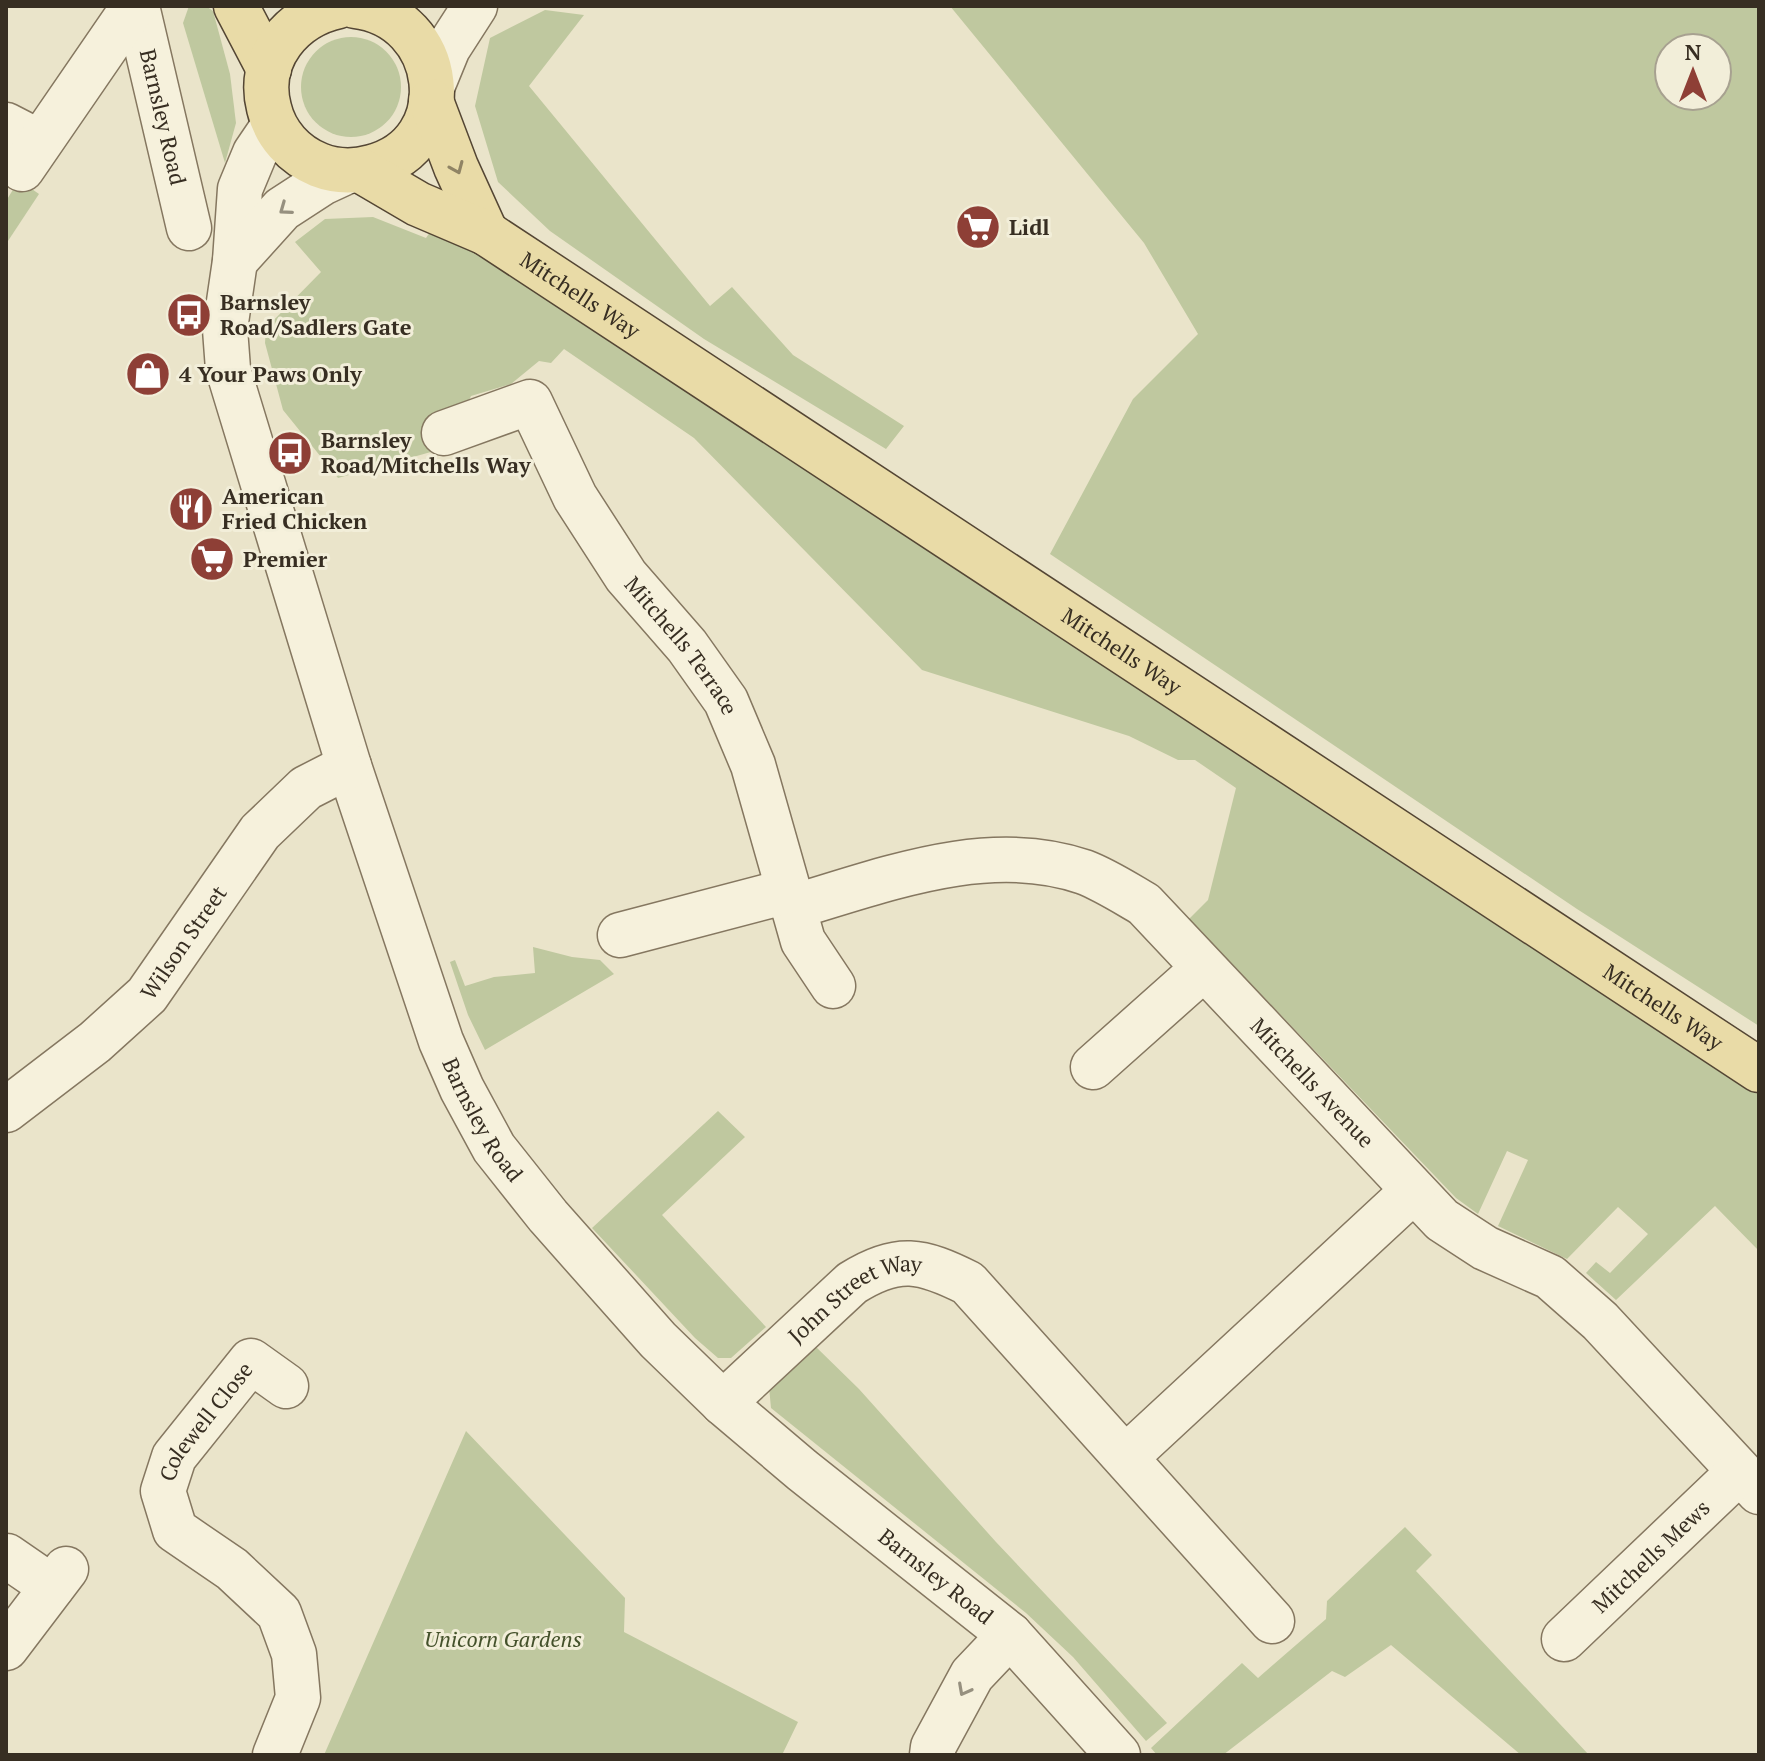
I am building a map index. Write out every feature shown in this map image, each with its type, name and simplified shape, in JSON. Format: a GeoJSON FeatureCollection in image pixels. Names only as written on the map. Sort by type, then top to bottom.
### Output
{"type":"FeatureCollection","features":[{"type":"Feature","properties":{"kind":"main road"},"geometry":{"type":"LineString","coordinates":[[236,6],[269,69]]}},
{"type":"Feature","properties":{"kind":"main road"},"geometry":{"type":"LineString","coordinates":[[432,94],[421,130],[401,154],[383,164],[354,171],[327,168],[308,160],[291,147],[274,125],[267,100],[269,69],[276,49],[290,31],[307,17],[347,7],[387,15],[406,28],[420,45],[429,65],[432,94],[456,167],[486,233]]}},
{"type":"Feature","properties":{"kind":"main road","name":"Mitchells Way"},"geometry":{"type":"LineString","coordinates":[[354,171],[418,204],[486,233],[1759,1070]]}},
{"type":"Feature","properties":{"kind":"street"},"geometry":{"type":"LineString","coordinates":[[22,145],[136,6]]}},
{"type":"Feature","properties":{"kind":"street","name":"Barnsley Road"},"geometry":{"type":"LineString","coordinates":[[136,6],[189,228]]}},
{"type":"Feature","properties":{"kind":"street"},"geometry":{"type":"LineString","coordinates":[[432,94],[448,48],[475,6]]}},
{"type":"Feature","properties":{"kind":"street","name":"Barnsley Road"},"geometry":{"type":"LineString","coordinates":[[274,125],[255,153],[240,189],[235,261],[225,329],[228,369],[349,766],[441,1041],[462,1089],[494,1148],[548,1216],[658,1340],[723,1403],[802,1470],[1010,1635],[1118,1755]]}},
{"type":"Feature","properties":{"kind":"street"},"geometry":{"type":"LineString","coordinates":[[235,261],[282,209],[322,183],[354,171]]}},
{"type":"Feature","properties":{"kind":"street","name":"Mitchells Terrace"},"geometry":{"type":"LineString","coordinates":[[444,433],[530,402],[575,497],[626,576],[687,646],[726,701],[753,765],[803,941],[833,986]]}},
{"type":"Feature","properties":{"kind":"street","name":"Wilson Street"},"geometry":{"type":"LineString","coordinates":[[6,1110],[95,1042],[147,995],[260,832],[306,788],[349,766]]}},
{"type":"Feature","properties":{"kind":"street","name":"Mitchells Avenue"},"geometry":{"type":"LineString","coordinates":[[620,935],[962,862],[1003,860],[1042,863],[1083,872],[1144,904],[1442,1220],[1485,1248],[1550,1277],[1600,1321],[1749,1482]]}},
{"type":"Feature","properties":{"kind":"street"},"geometry":{"type":"LineString","coordinates":[[1093,1067],[1203,969]]}},
{"type":"Feature","properties":{"kind":"street"},"geometry":{"type":"LineString","coordinates":[[1126,1457],[1413,1191]]}},
{"type":"Feature","properties":{"kind":"street","name":"John Street Way"},"geometry":{"type":"LineString","coordinates":[[723,1403],[852,1283],[875,1269],[904,1263],[939,1269],[968,1283],[1272,1621]]}},
{"type":"Feature","properties":{"kind":"street","name":"Colewell Close"},"geometry":{"type":"LineString","coordinates":[[275,1755],[298,1698],[294,1654],[279,1613],[232,1569],[175,1530],[163,1491],[174,1457],[251,1361],[286,1386]]}},
{"type":"Feature","properties":{"kind":"street","name":"Mitchells Mews"},"geometry":{"type":"LineString","coordinates":[[1564,1639],[1749,1482]]}},
{"type":"Feature","properties":{"kind":"street"},"geometry":{"type":"LineString","coordinates":[[6,1648],[59,1578],[7,1556]]}},
{"type":"Feature","properties":{"kind":"street"},"geometry":{"type":"LineString","coordinates":[[932,1755],[933,1747],[972,1675],[1010,1635]]}},
{"type":"Feature","properties":{"kind":"green space"},"geometry":{"type":"Polygon","coordinates":[[[189,6],[206,6],[213,11],[230,74],[236,123],[225,163],[183,23],[189,6]]]}},
{"type":"Feature","properties":{"kind":"green space"},"geometry":{"type":"Polygon","coordinates":[[[950,6],[1759,6],[1759,1026],[1577,909],[1050,554],[1133,399],[1198,334],[1144,243],[950,6]]]}},
{"type":"Feature","properties":{"kind":"green space"},"geometry":{"type":"Polygon","coordinates":[[[545,10],[584,15],[529,86],[710,306],[732,287],[793,355],[904,426],[886,449],[704,339],[550,231],[498,182],[475,106],[490,38],[545,10]]]}},
{"type":"Feature","properties":{"kind":"green space"},"geometry":{"type":"Polygon","coordinates":[[[351,37],[370,41],[386,52],[397,68],[401,87],[397,106],[386,122],[370,133],[351,137],[332,133],[316,122],[305,106],[301,87],[305,68],[316,52],[332,41],[351,37]]]}},
{"type":"Feature","properties":{"kind":"green space"},"geometry":{"type":"Polygon","coordinates":[[[19,180],[39,194],[6,244],[6,201],[19,180]]]}},
{"type":"Feature","properties":{"kind":"green space"},"geometry":{"type":"Polygon","coordinates":[[[373,217],[426,238],[434,226],[787,450],[1759,1093],[1759,1251],[1715,1206],[1616,1300],[1586,1273],[1596,1262],[1610,1273],[1648,1234],[1618,1207],[1567,1259],[1498,1226],[1528,1160],[1507,1151],[1478,1214],[1456,1198],[1189,919],[1208,900],[1236,788],[1195,760],[1178,760],[1129,736],[922,670],[694,438],[564,349],[551,363],[539,361],[511,384],[471,396],[438,450],[338,478],[283,410],[265,343],[266,328],[321,272],[295,242],[325,219],[373,217]]]}},
{"type":"Feature","properties":{"kind":"green space"},"geometry":{"type":"Polygon","coordinates":[[[533,947],[600,960],[614,974],[485,1050],[468,1015],[450,962],[455,960],[465,986],[494,977],[535,973],[533,947]]]}},
{"type":"Feature","properties":{"kind":"green space"},"geometry":{"type":"Polygon","coordinates":[[[718,1111],[745,1137],[662,1215],[766,1327],[731,1358],[718,1358],[695,1338],[592,1228],[718,1111]]]}},
{"type":"Feature","properties":{"kind":"green space"},"geometry":{"type":"Polygon","coordinates":[[[815,1346],[859,1389],[996,1542],[1167,1723],[1146,1741],[1073,1657],[1026,1613],[771,1408],[769,1387],[815,1346]]]}},
{"type":"Feature","properties":{"kind":"green space","name":"Unicorn Gardens"},"geometry":{"type":"Polygon","coordinates":[[[466,1431],[625,1598],[624,1632],[798,1722],[782,1755],[324,1755],[466,1431]]]}},
{"type":"Feature","properties":{"kind":"green space"},"geometry":{"type":"Polygon","coordinates":[[[1405,1527],[1432,1555],[1416,1571],[1589,1755],[1521,1755],[1391,1645],[1345,1677],[1332,1671],[1223,1755],[1157,1755],[1151,1748],[1242,1663],[1258,1678],[1326,1619],[1327,1601],[1405,1527]]]}},
{"type":"Feature","properties":{"kind":"place","name":"Lidl"},"geometry":{"type":"Point","coordinates":[978,227]}},
{"type":"Feature","properties":{"kind":"place","name":"Barnsley Road/Sadlers Gate"},"geometry":{"type":"Point","coordinates":[189,315]}},
{"type":"Feature","properties":{"kind":"place","name":"4 Your Paws Only"},"geometry":{"type":"Point","coordinates":[148,374]}},
{"type":"Feature","properties":{"kind":"place","name":"Barnsley Road/Mitchells Way"},"geometry":{"type":"Point","coordinates":[290,453]}},
{"type":"Feature","properties":{"kind":"place","name":"American Fried Chicken"},"geometry":{"type":"Point","coordinates":[191,509]}},
{"type":"Feature","properties":{"kind":"place","name":"Premier"},"geometry":{"type":"Point","coordinates":[212,559]}}]}
